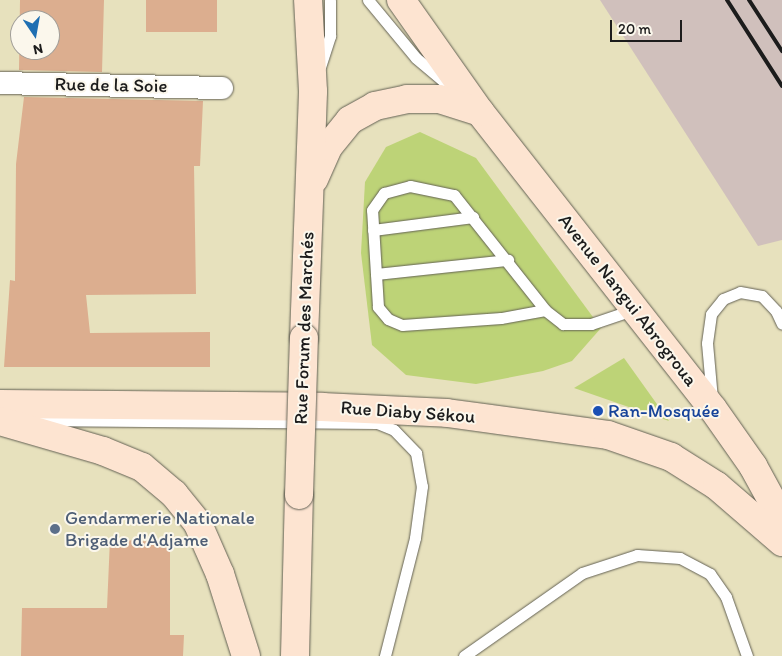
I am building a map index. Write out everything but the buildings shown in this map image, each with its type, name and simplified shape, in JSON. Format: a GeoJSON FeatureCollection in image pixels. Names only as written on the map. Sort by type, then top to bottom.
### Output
{"type":"FeatureCollection","features":[{"type":"Feature","properties":{"kind":"street","name":"Rue Forum des Marchés"},"geometry":{"type":"LineString","coordinates":[[302,652],[299,502],[308,192],[313,92],[308,0]]}},
{"type":"Feature","properties":{"kind":"street","name":"Avenue Nangui Abrogroua"},"geometry":{"type":"LineString","coordinates":[[402,0],[480,112],[713,409],[753,466],[782,519]]}},
{"type":"Feature","properties":{"kind":"street","name":"Rue de la Soie"},"geometry":{"type":"LineString","coordinates":[[0,83],[222,88]]}},
{"type":"Feature","properties":{"kind":"street"},"geometry":{"type":"LineString","coordinates":[[308,192],[329,146],[350,120],[375,106],[408,99],[439,99],[480,112]]}},
{"type":"Feature","properties":{"kind":"street","name":"Rue Diaby Sékou"},"geometry":{"type":"LineString","coordinates":[[0,404],[322,407],[408,411],[517,420],[608,435],[670,457],[717,486],[782,542]]}},
{"type":"Feature","properties":{"kind":"street"},"geometry":{"type":"LineString","coordinates":[[0,420],[103,451],[134,464],[174,494],[198,524],[220,574],[246,656]]}},
{"type":"Feature","properties":{"kind":"lane"},"geometry":{"type":"LineString","coordinates":[[313,92],[330,36],[330,0]]}},
{"type":"Feature","properties":{"kind":"lane","name":"Avenue Nangui Abrogroua"},"geometry":{"type":"LineString","coordinates":[[368,0],[416,58],[480,112]]}},
{"type":"Feature","properties":{"kind":"lane"},"geometry":{"type":"LineString","coordinates":[[545,310],[501,318],[402,325],[388,319],[378,307],[372,210],[384,193],[410,186],[454,195],[508,260],[545,310],[563,324],[591,324],[635,309]]}},
{"type":"Feature","properties":{"kind":"lane"},"geometry":{"type":"LineString","coordinates":[[373,230],[473,217]]}},
{"type":"Feature","properties":{"kind":"lane"},"geometry":{"type":"LineString","coordinates":[[376,274],[508,260]]}},
{"type":"Feature","properties":{"kind":"lane"},"geometry":{"type":"LineString","coordinates":[[713,409],[707,343],[711,314],[723,299],[740,292],[762,296],[782,324]]}},
{"type":"Feature","properties":{"kind":"lane"},"geometry":{"type":"LineString","coordinates":[[0,420],[377,423],[394,430],[416,453],[422,486],[415,538],[385,656]]}},
{"type":"Feature","properties":{"kind":"lane"},"geometry":{"type":"LineString","coordinates":[[464,656],[582,573],[637,554],[680,558],[710,574],[726,597],[747,656]]}},
{"type":"Feature","properties":{"kind":"shaded area"},"geometry":{"type":"Polygon","coordinates":[[[600,0],[782,0],[782,240],[758,246],[600,0]]]}},
{"type":"Feature","properties":{"kind":"green space"},"geometry":{"type":"Polygon","coordinates":[[[420,132],[476,158],[601,328],[572,361],[543,371],[476,384],[406,375],[372,345],[361,253],[365,182],[386,147],[420,132]]]}},
{"type":"Feature","properties":{"kind":"green space"},"geometry":{"type":"Polygon","coordinates":[[[624,358],[669,421],[574,388],[624,358]]]}},
{"type":"Feature","properties":{"kind":"railway"},"geometry":{"type":"LineString","coordinates":[[727,0],[782,86]]}},
{"type":"Feature","properties":{"kind":"railway"},"geometry":{"type":"LineString","coordinates":[[749,0],[782,51]]}},
{"type":"Feature","properties":{"kind":"place","name":"Ran-Mosquée"},"geometry":{"type":"Point","coordinates":[598,411]}},
{"type":"Feature","properties":{"kind":"place","name":"Gendarmerie Nationale Brigade d'Adjame"},"geometry":{"type":"Point","coordinates":[55,529]}}]}
